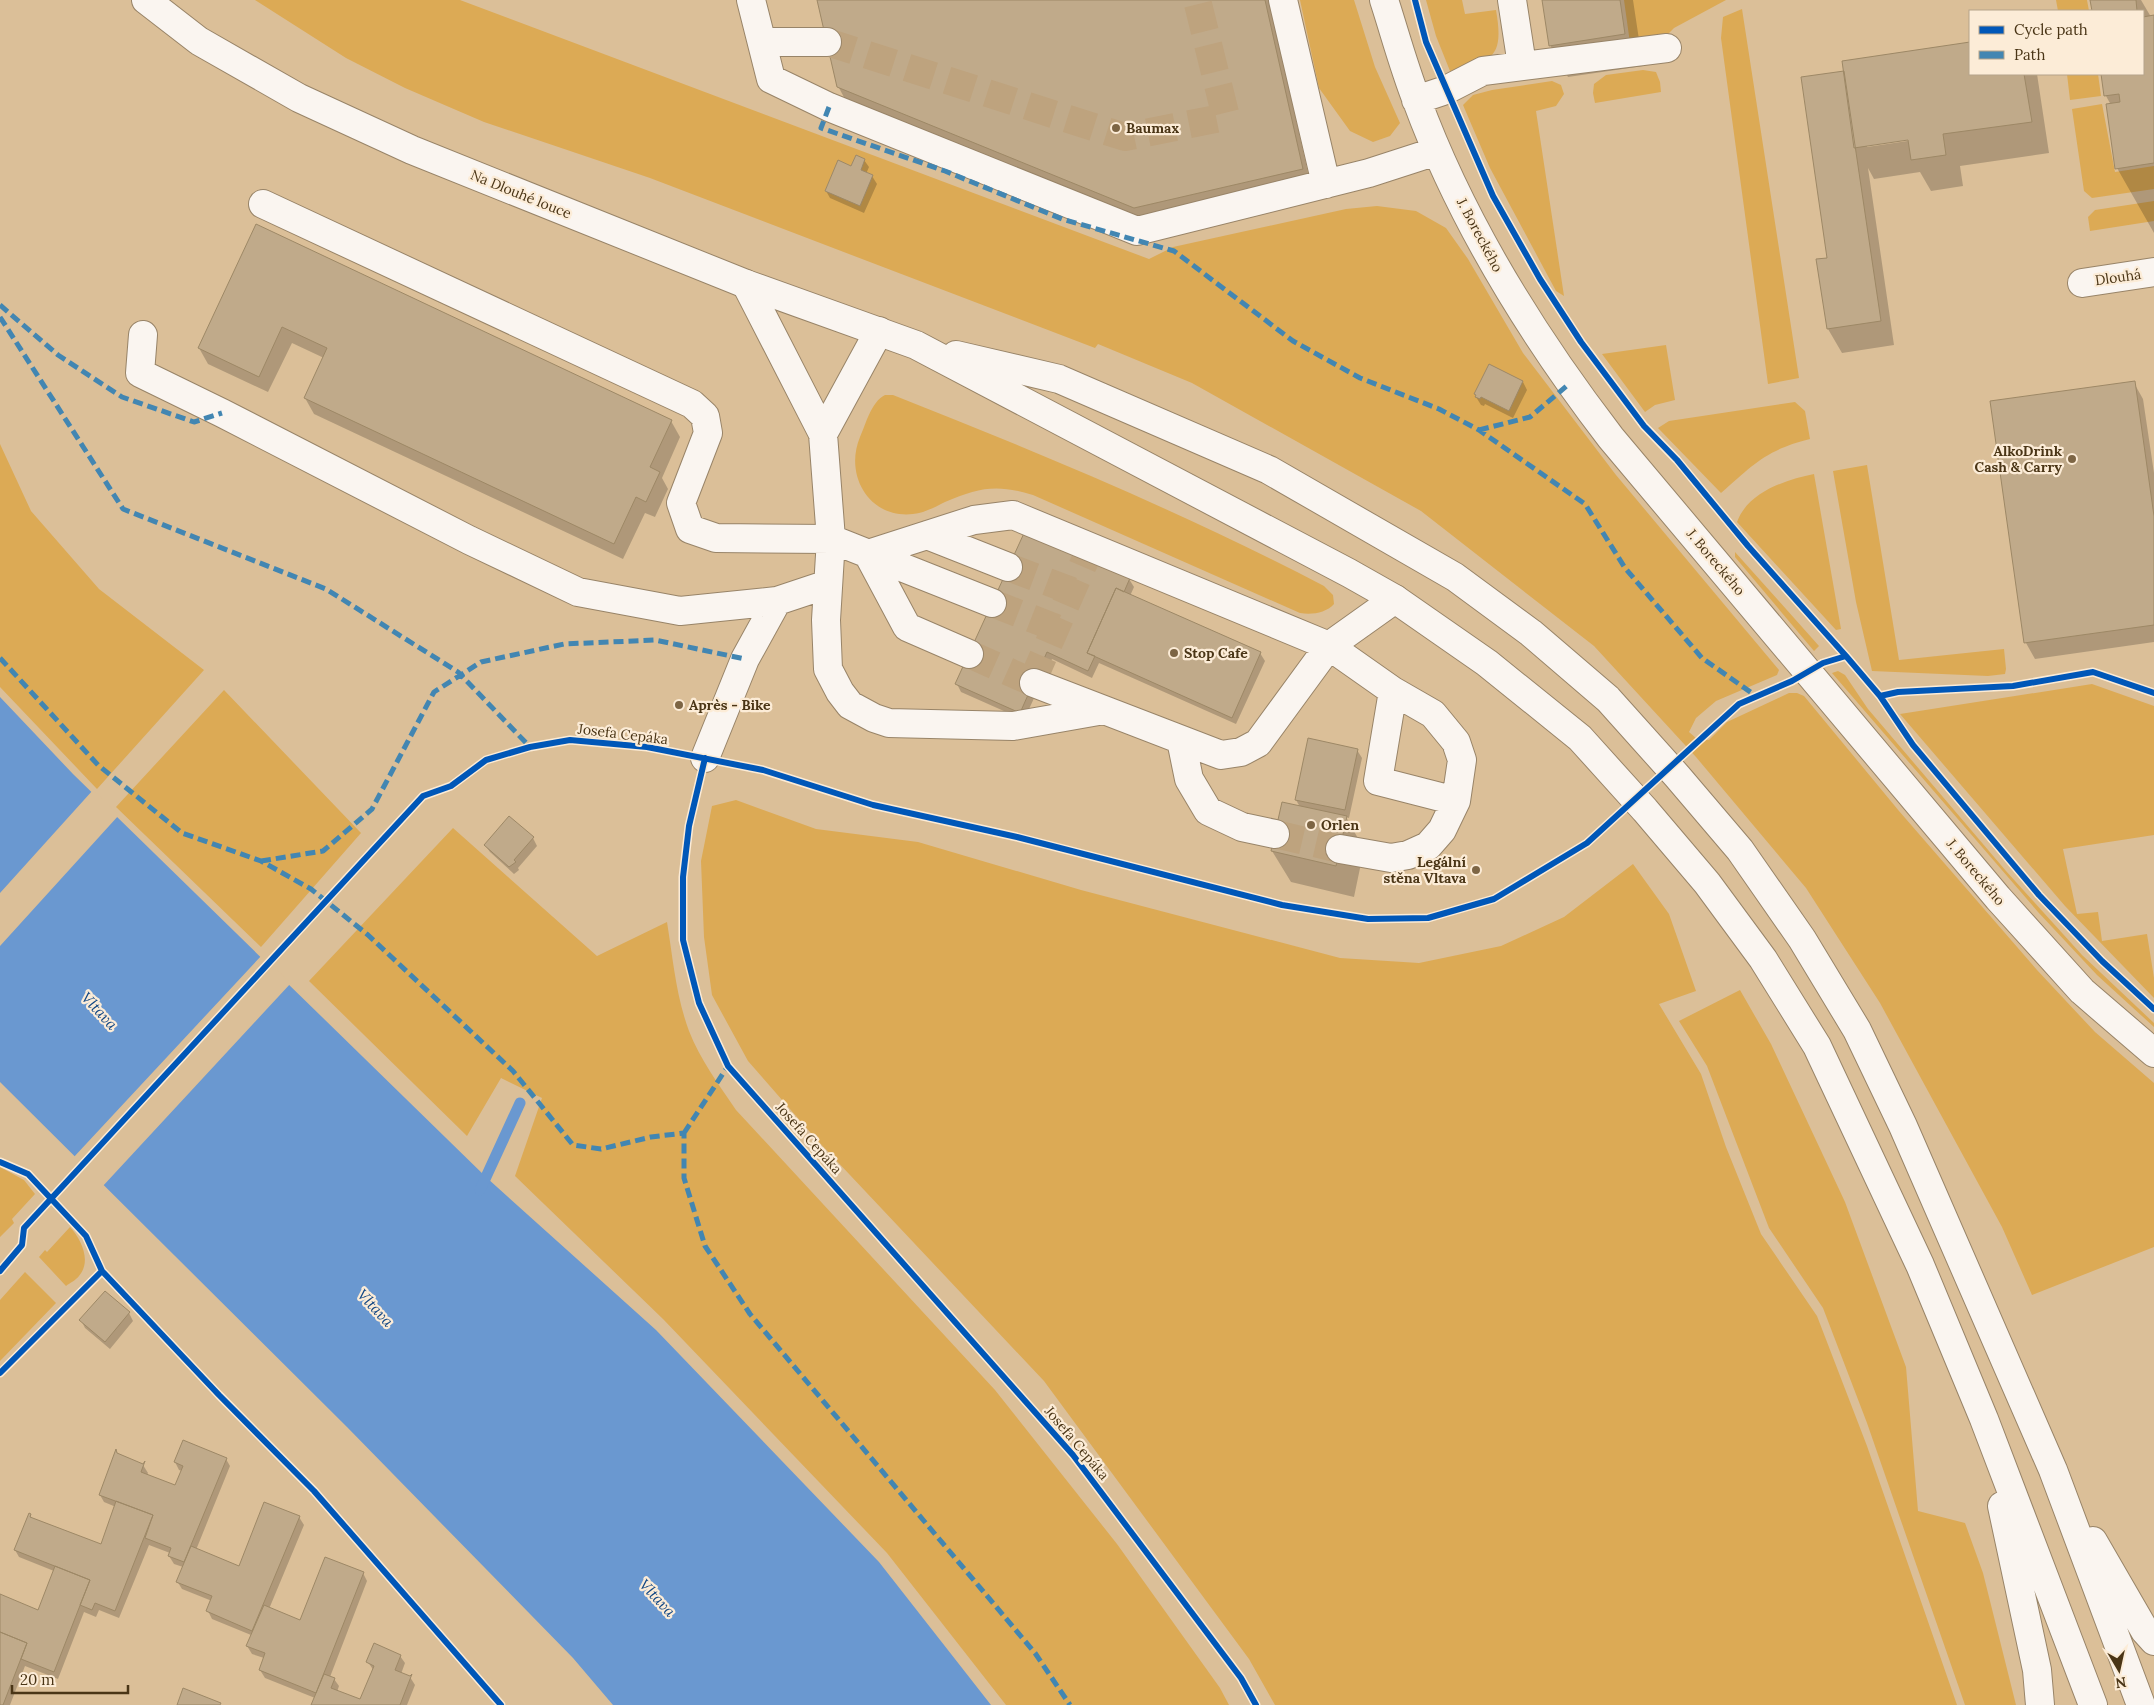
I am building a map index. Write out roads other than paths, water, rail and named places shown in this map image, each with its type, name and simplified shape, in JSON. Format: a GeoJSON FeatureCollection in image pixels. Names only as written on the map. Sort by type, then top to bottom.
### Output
{"type":"FeatureCollection","features":[{"type":"Feature","properties":{"kind":"main road","name":"Na Dlouhé louce"},"geometry":{"type":"LineString","coordinates":[[146,0],[200,41],[299,98],[412,150],[746,284],[916,345]]}},
{"type":"Feature","properties":{"kind":"main road"},"geometry":{"type":"LineString","coordinates":[[751,0],[771,79],[829,107],[1137,231],[1369,173],[1438,151]]}},
{"type":"Feature","properties":{"kind":"main road"},"geometry":{"type":"LineString","coordinates":[[1283,0],[1326,184]]}},
{"type":"Feature","properties":{"kind":"main road","name":"J. Boreckého"},"geometry":{"type":"LineString","coordinates":[[1384,0],[1416,100],[1438,151],[1476,231],[1516,302],[1560,371],[1610,438],[1998,898],[2082,991],[2154,1053]]}},
{"type":"Feature","properties":{"kind":"main road"},"geometry":{"type":"LineString","coordinates":[[1512,0],[1522,65]]}},
{"type":"Feature","properties":{"kind":"main road"},"geometry":{"type":"LineString","coordinates":[[762,42],[827,42]]}},
{"type":"Feature","properties":{"kind":"main road"},"geometry":{"type":"LineString","coordinates":[[1416,100],[1446,90],[1483,71],[1667,48]]}},
{"type":"Feature","properties":{"kind":"main road"},"geometry":{"type":"LineString","coordinates":[[263,204],[692,404],[705,416],[708,433],[681,503],[690,529],[716,538],[830,539],[992,604]]}},
{"type":"Feature","properties":{"kind":"main road","name":"Dlouhá"},"geometry":{"type":"LineString","coordinates":[[2082,283],[2154,272]]}},
{"type":"Feature","properties":{"kind":"main road"},"geometry":{"type":"LineString","coordinates":[[746,284],[823,434],[830,539],[826,620],[828,669],[840,692],[850,704],[874,718],[889,723],[1013,726],[1104,710]]}},
{"type":"Feature","properties":{"kind":"main road"},"geometry":{"type":"LineString","coordinates":[[823,434],[879,331]]}},
{"type":"Feature","properties":{"kind":"main road"},"geometry":{"type":"LineString","coordinates":[[144,335],[140,373],[469,540],[578,592],[680,611],[777,601],[828,584]]}},
{"type":"Feature","properties":{"kind":"main road"},"geometry":{"type":"LineString","coordinates":[[916,345],[1340,568],[1394,599],[1488,663],[1580,738],[1645,810],[1707,883],[1763,959],[1816,1046],[1920,1265],[1984,1418],[2093,1705]]}},
{"type":"Feature","properties":{"kind":"main road"},"geometry":{"type":"LineString","coordinates":[[916,345],[1058,379],[1269,470],[1455,577],[1532,633],[1608,699],[1740,850],[1802,938],[1857,1030],[1903,1126],[2053,1470],[2141,1705]]}},
{"type":"Feature","properties":{"kind":"main road"},"geometry":{"type":"LineString","coordinates":[[868,554],[974,520],[1013,515],[1088,553],[1329,646],[1393,691],[1433,714],[1456,742],[1462,760],[1456,801],[1442,830],[1428,846],[1408,856],[1391,858],[1340,849]]}},
{"type":"Feature","properties":{"kind":"main road"},"geometry":{"type":"LineString","coordinates":[[927,535],[1008,567]]}},
{"type":"Feature","properties":{"kind":"main road"},"geometry":{"type":"LineString","coordinates":[[868,554],[907,627],[969,654]]}},
{"type":"Feature","properties":{"kind":"main road"},"geometry":{"type":"LineString","coordinates":[[1034,683],[1221,755],[1241,752],[1258,743],[1329,646],[1394,599]]}},
{"type":"Feature","properties":{"kind":"main road"},"geometry":{"type":"LineString","coordinates":[[705,758],[745,659],[777,601]]}},
{"type":"Feature","properties":{"kind":"main road"},"geometry":{"type":"LineString","coordinates":[[1393,691],[1378,781],[1456,801]]}},
{"type":"Feature","properties":{"kind":"main road"},"geometry":{"type":"LineString","coordinates":[[1181,740],[1189,779],[1208,810],[1242,827],[1275,834]]}},
{"type":"Feature","properties":{"kind":"main road"},"geometry":{"type":"LineString","coordinates":[[1984,1418],[2037,1670],[2040,1705]]}},
{"type":"Feature","properties":{"kind":"main road"},"geometry":{"type":"LineString","coordinates":[[2053,1470],[2145,1631],[2154,1640]]}},
{"type":"Feature","properties":{"kind":"water","name":"Vltava"},"geometry":{"type":"Polygon","coordinates":[[[0,697],[73,774],[487,1178],[656,1330],[879,1562],[991,1705],[613,1705],[573,1658],[347,1427],[0,1082],[0,697]]]}},
{"type":"Feature","properties":{"kind":"waterway"},"geometry":{"type":"LineString","coordinates":[[480,1190],[520,1103]]}},
{"type":"Feature","properties":{"kind":"tunnel"},"geometry":{"type":"LineString","coordinates":[[827,42],[1125,137],[1226,117],[1197,0]]}},
{"type":"Feature","properties":{"kind":"tunnel"},"geometry":{"type":"LineString","coordinates":[[1032,682],[1086,558]]}},
{"type":"Feature","properties":{"kind":"tunnel"},"geometry":{"type":"LineString","coordinates":[[1008,567],[1072,591]]}},
{"type":"Feature","properties":{"kind":"tunnel"},"geometry":{"type":"LineString","coordinates":[[992,603],[1056,628]]}},
{"type":"Feature","properties":{"kind":"tunnel"},"geometry":{"type":"LineString","coordinates":[[969,654],[1034,683]]}},
{"type":"Feature","properties":{"kind":"tunnel"},"geometry":{"type":"LineString","coordinates":[[1275,834],[1340,849]]}},
{"type":"Feature","properties":{"kind":"place","name":"Baumax"},"geometry":{"type":"Point","coordinates":[1116,128]}},
{"type":"Feature","properties":{"kind":"place","name":"AlkoDrink Cash & Carry"},"geometry":{"type":"Point","coordinates":[2072,459]}},
{"type":"Feature","properties":{"kind":"place","name":"Stop Cafe"},"geometry":{"type":"Point","coordinates":[1174,653]}},
{"type":"Feature","properties":{"kind":"place","name":"Après - Bike"},"geometry":{"type":"Point","coordinates":[679,705]}},
{"type":"Feature","properties":{"kind":"place","name":"Orlen"},"geometry":{"type":"Point","coordinates":[1311,825]}},
{"type":"Feature","properties":{"kind":"place","name":"Legální stěna Vltava"},"geometry":{"type":"Point","coordinates":[1476,870]}}]}
